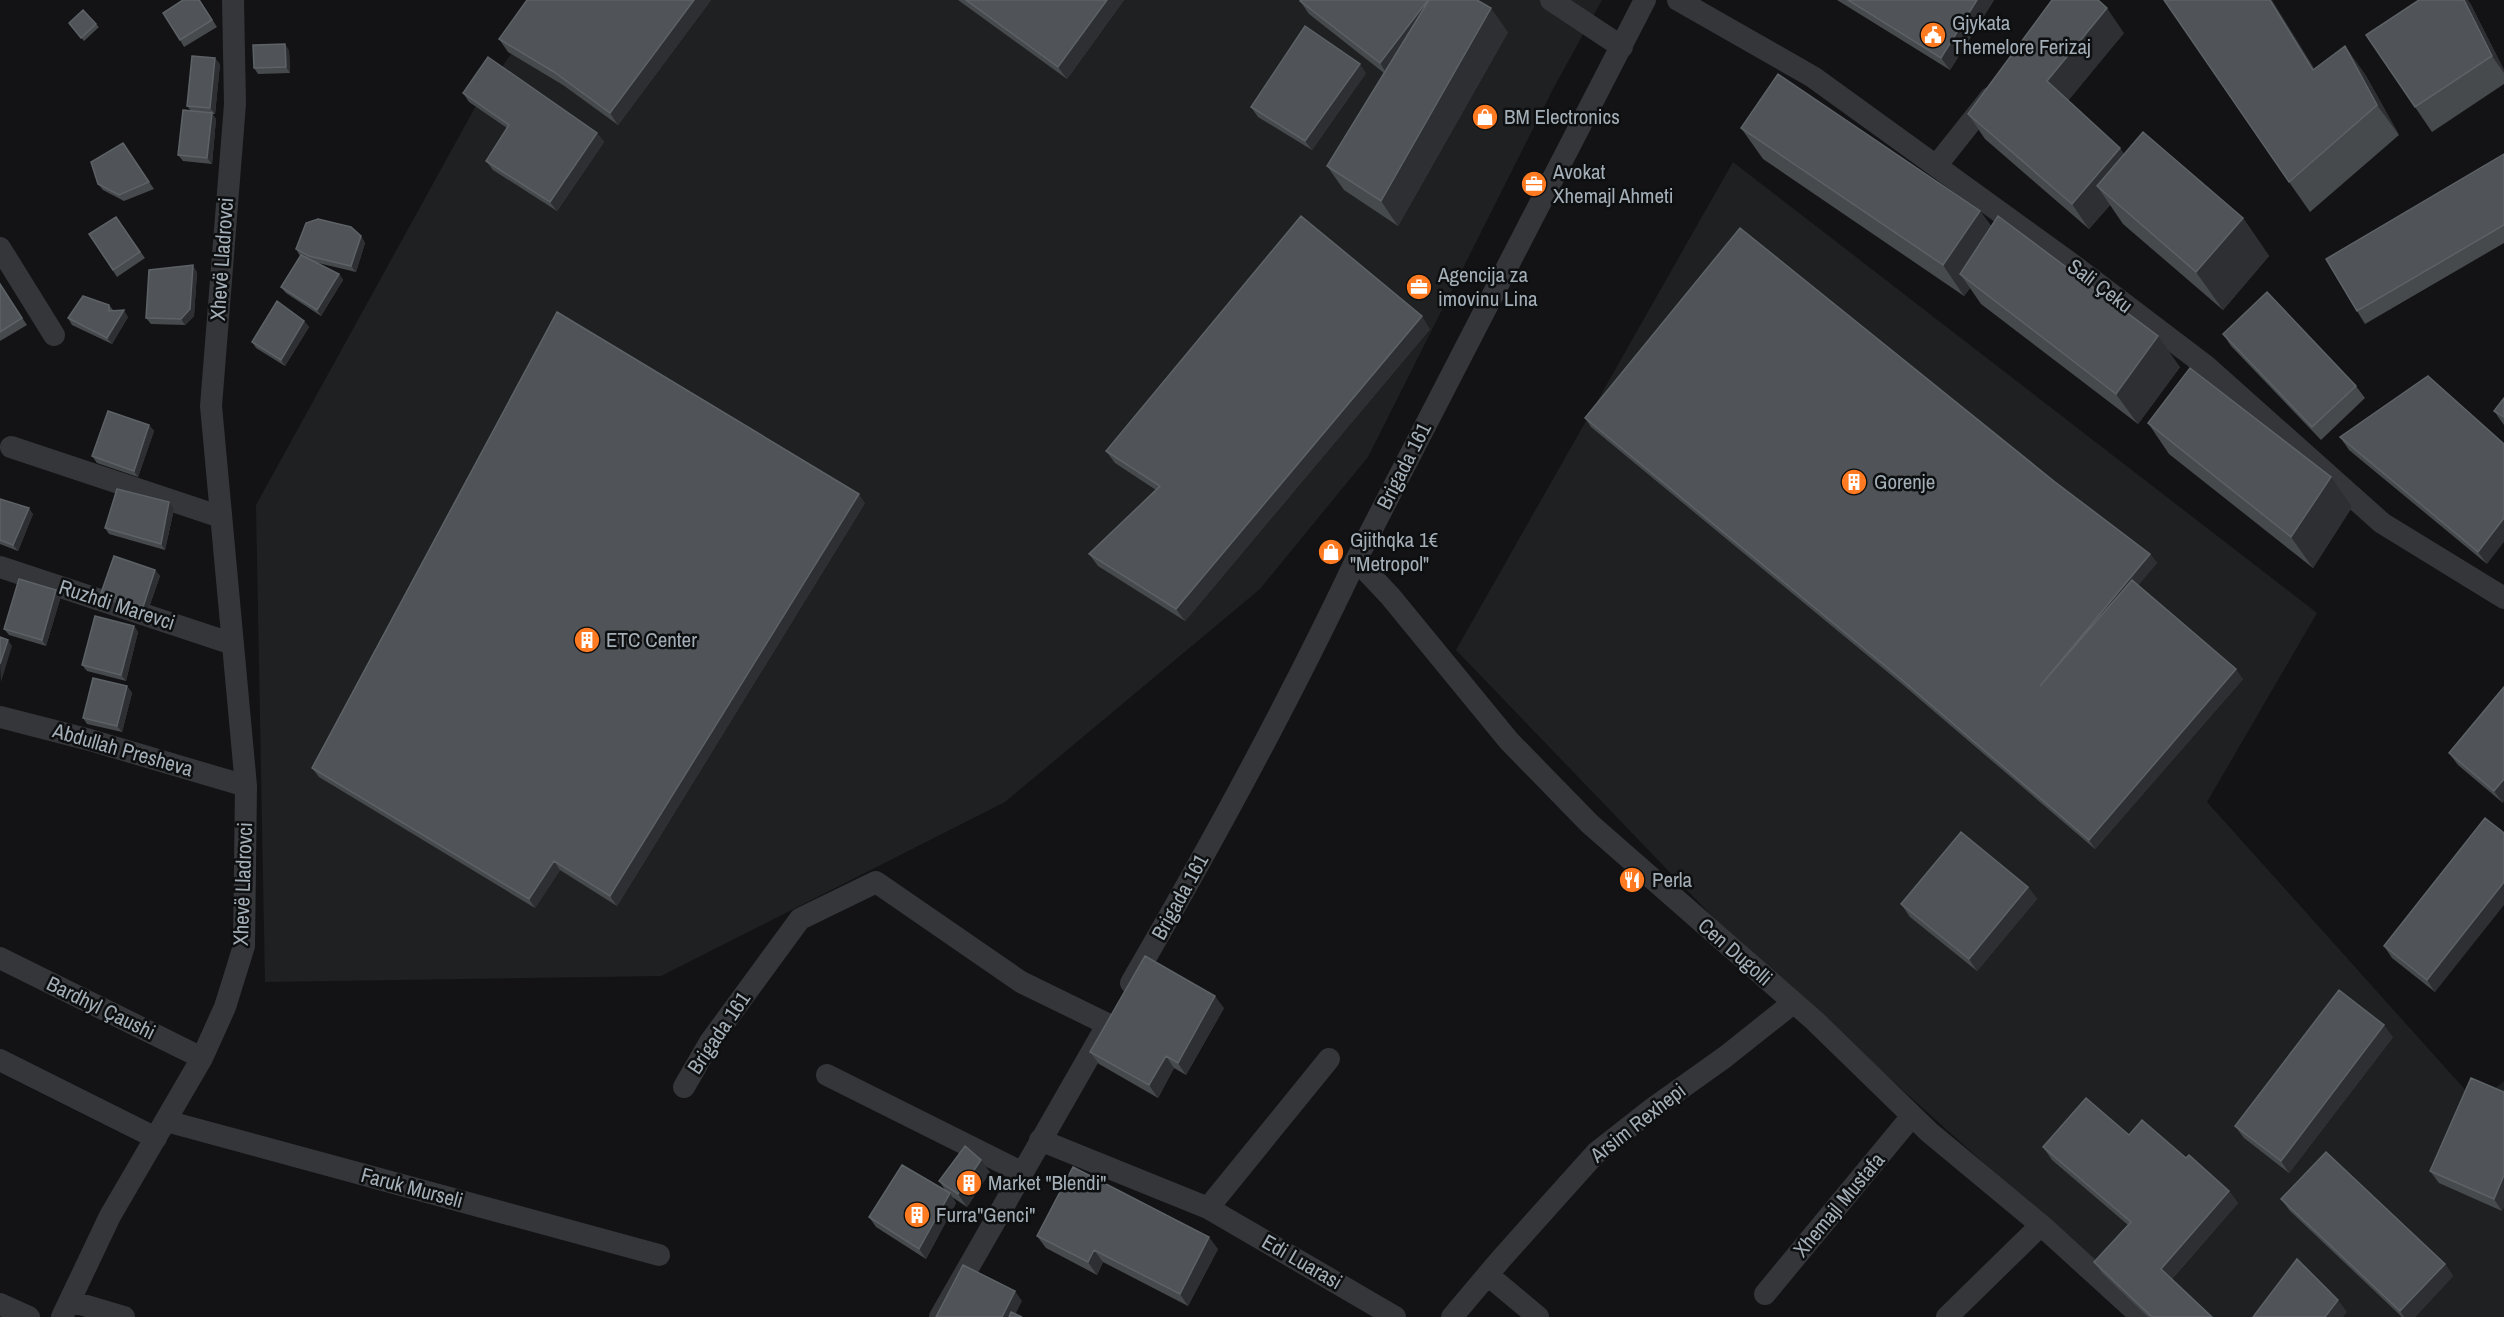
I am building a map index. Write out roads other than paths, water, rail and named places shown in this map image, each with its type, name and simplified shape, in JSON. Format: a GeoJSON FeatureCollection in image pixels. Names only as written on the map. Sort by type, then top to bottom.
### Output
{"type":"FeatureCollection","features":[{"type":"Feature","properties":{"kind":"street","name":"Xhevë Lladrovci"},"geometry":{"type":"LineString","coordinates":[[66,1309],[110,1216],[202,1058],[225,1007],[244,946],[246,786],[212,406],[235,104],[233,0]]}},
{"type":"Feature","properties":{"kind":"street"},"geometry":{"type":"LineString","coordinates":[[1551,0],[1622,47]]}},
{"type":"Feature","properties":{"kind":"street","name":"Brigada 161"},"geometry":{"type":"LineString","coordinates":[[940,1317],[1234,798],[1323,630],[1356,560],[1645,0]]}},
{"type":"Feature","properties":{"kind":"street","name":"Sali Çeku"},"geometry":{"type":"LineString","coordinates":[[1678,0],[1813,77],[1936,166],[2205,366],[2382,523],[2504,598]]}},
{"type":"Feature","properties":{"kind":"street"},"geometry":{"type":"LineString","coordinates":[[1936,166],[2000,85]]}},
{"type":"Feature","properties":{"kind":"street"},"geometry":{"type":"LineString","coordinates":[[0,248],[54,335]]}},
{"type":"Feature","properties":{"kind":"street"},"geometry":{"type":"LineString","coordinates":[[11,447],[221,517]]}},
{"type":"Feature","properties":{"kind":"street","name":"Cen Dugolli"},"geometry":{"type":"LineString","coordinates":[[1356,560],[1390,596],[1509,741],[1590,824],[1793,1003],[1912,1116],[2041,1225],[2142,1317]]}},
{"type":"Feature","properties":{"kind":"street","name":"Ruzhdi Marevci"},"geometry":{"type":"LineString","coordinates":[[0,567],[233,644]]}},
{"type":"Feature","properties":{"kind":"street","name":"Abdullah Presheva"},"geometry":{"type":"LineString","coordinates":[[0,717],[90,740],[246,786]]}},
{"type":"Feature","properties":{"kind":"street","name":"Brigada 161"},"geometry":{"type":"LineString","coordinates":[[684,1087],[710,1042],[800,919],[876,882],[1021,982],[1107,1024]]}},
{"type":"Feature","properties":{"kind":"street","name":"Bardhyl Çaushi"},"geometry":{"type":"LineString","coordinates":[[0,958],[202,1058]]}},
{"type":"Feature","properties":{"kind":"street","name":"Arsim Rexhepi"},"geometry":{"type":"LineString","coordinates":[[1452,1317],[1596,1153],[1793,1003]]}},
{"type":"Feature","properties":{"kind":"street"},"geometry":{"type":"LineString","coordinates":[[1208,1208],[1329,1059]]}},
{"type":"Feature","properties":{"kind":"street","name":"Faruk Murseli"},"geometry":{"type":"LineString","coordinates":[[0,1060],[161,1129],[659,1254]]}},
{"type":"Feature","properties":{"kind":"street"},"geometry":{"type":"LineString","coordinates":[[827,1075],[1021,1172]]}},
{"type":"Feature","properties":{"kind":"street","name":"Xhemajl Mustafa"},"geometry":{"type":"LineString","coordinates":[[1765,1294],[1912,1116]]}},
{"type":"Feature","properties":{"kind":"street","name":"Edi Luarasi"},"geometry":{"type":"LineString","coordinates":[[1040,1140],[1208,1208],[1395,1317]]}},
{"type":"Feature","properties":{"kind":"street"},"geometry":{"type":"LineString","coordinates":[[1947,1317],[2041,1225]]}},
{"type":"Feature","properties":{"kind":"street"},"geometry":{"type":"LineString","coordinates":[[1488,1275],[1538,1317]]}},
{"type":"Feature","properties":{"kind":"street"},"geometry":{"type":"LineString","coordinates":[[0,1304],[29,1317]]}},
{"type":"Feature","properties":{"kind":"street"},"geometry":{"type":"LineString","coordinates":[[66,1309],[124,1317]]}},
{"type":"Feature","properties":{"kind":"place","name":"Gjykata Themelore Ferizaj"},"geometry":{"type":"Point","coordinates":[1933,35]}},
{"type":"Feature","properties":{"kind":"place","name":"BM Electronics"},"geometry":{"type":"Point","coordinates":[1485,117]}},
{"type":"Feature","properties":{"kind":"place","name":"Avokat Xhemajl Ahmeti"},"geometry":{"type":"Point","coordinates":[1534,184]}},
{"type":"Feature","properties":{"kind":"place","name":"Agencija za imovinu Lina"},"geometry":{"type":"Point","coordinates":[1419,287]}},
{"type":"Feature","properties":{"kind":"place","name":"Gorenje"},"geometry":{"type":"Point","coordinates":[1854,482]}},
{"type":"Feature","properties":{"kind":"place","name":"Gjithqka 1€ \"Metropol\""},"geometry":{"type":"Point","coordinates":[1331,552]}},
{"type":"Feature","properties":{"kind":"place","name":"ETC Center"},"geometry":{"type":"Point","coordinates":[587,640]}},
{"type":"Feature","properties":{"kind":"place","name":"Perla"},"geometry":{"type":"Point","coordinates":[1632,880]}},
{"type":"Feature","properties":{"kind":"place","name":"Market \"Blendi\""},"geometry":{"type":"Point","coordinates":[969,1183]}},
{"type":"Feature","properties":{"kind":"place","name":"Furra\"Genci\""},"geometry":{"type":"Point","coordinates":[917,1215]}}]}
